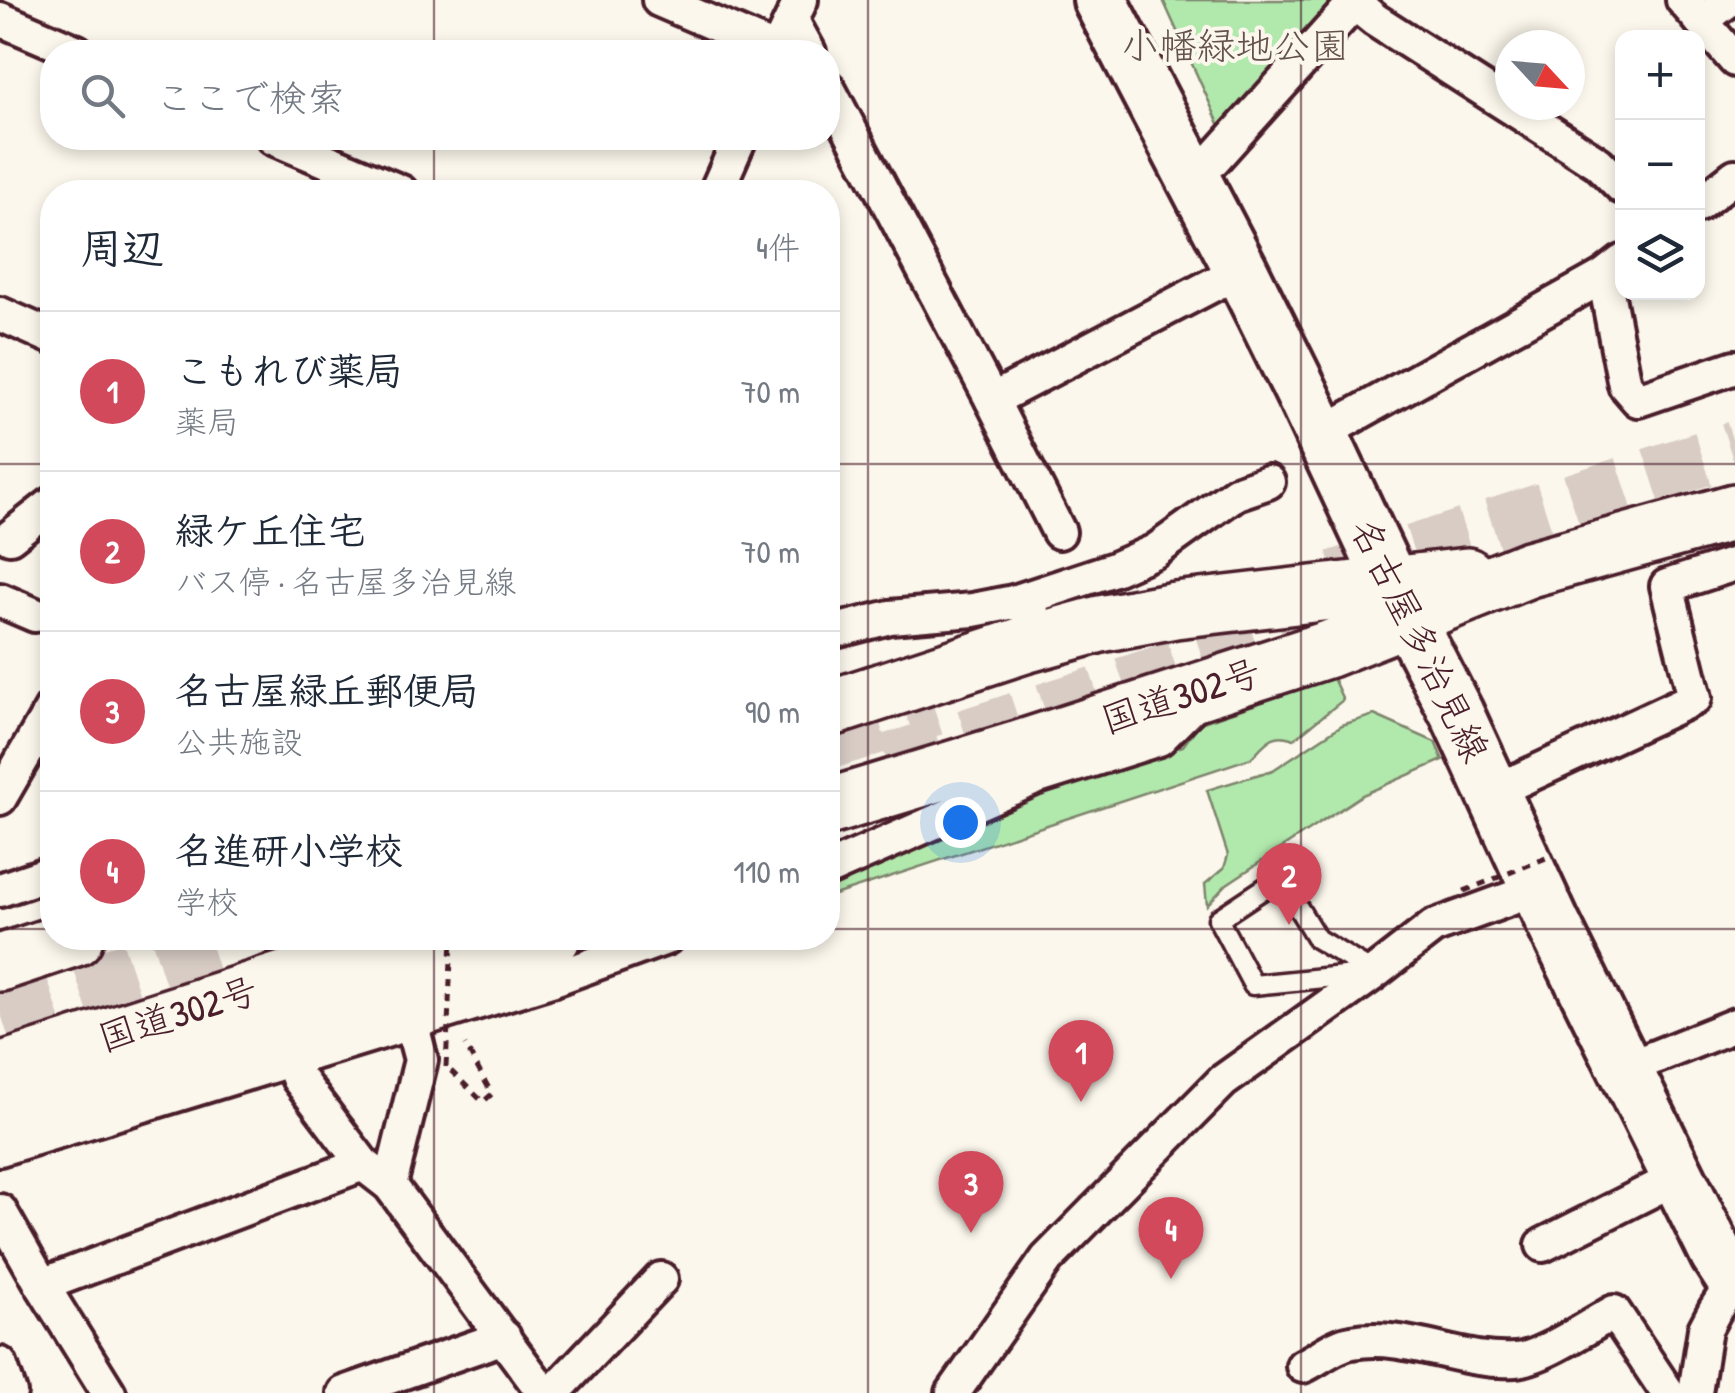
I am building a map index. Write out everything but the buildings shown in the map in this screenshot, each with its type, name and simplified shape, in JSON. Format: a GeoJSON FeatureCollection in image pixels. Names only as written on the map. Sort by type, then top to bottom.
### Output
{"type":"FeatureCollection","features":[{"type":"Feature","properties":{"kind":"highway","name":"国道302号"},"geometry":{"type":"LineString","coordinates":[[840,705],[1069,632],[1175,610],[1400,601],[1711,518]]}},
{"type":"Feature","properties":{"kind":"highway","name":"国道302号"},"geometry":{"type":"LineString","coordinates":[[840,802],[1329,648],[1400,601]]}},
{"type":"Feature","properties":{"kind":"highway"},"geometry":{"type":"LineString","coordinates":[[840,831],[1022,748]]}},
{"type":"Feature","properties":{"kind":"highway"},"geometry":{"type":"LineString","coordinates":[[0,926],[40,912]]}},
{"type":"Feature","properties":{"kind":"highway"},"geometry":{"type":"LineString","coordinates":[[0,963],[40,950]]}},
{"type":"Feature","properties":{"kind":"highway","name":"国道302号"},"geometry":{"type":"LineString","coordinates":[[0,1072],[377,950]]}},
{"type":"Feature","properties":{"kind":"highway"},"geometry":{"type":"LineString","coordinates":[[0,1112],[514,950]]}},
{"type":"Feature","properties":{"kind":"main road","name":"名古屋多治見線"},"geometry":{"type":"LineString","coordinates":[[1100,0],[1241,270],[1492,792],[1544,873],[1624,1069],[1734,1282]]}},
{"type":"Feature","properties":{"kind":"street"},"geometry":{"type":"LineString","coordinates":[[660,0],[758,40]]}},
{"type":"Feature","properties":{"kind":"street"},"geometry":{"type":"LineString","coordinates":[[1730,0],[1692,11],[1735,60]]}},
{"type":"Feature","properties":{"kind":"street"},"geometry":{"type":"LineString","coordinates":[[1213,160],[1355,2],[1376,20],[1598,163],[1615,179]]}},
{"type":"Feature","properties":{"kind":"street"},"geometry":{"type":"LineString","coordinates":[[790,40],[797,10]]}},
{"type":"Feature","properties":{"kind":"street"},"geometry":{"type":"LineString","coordinates":[[0,19],[49,40]]}},
{"type":"Feature","properties":{"kind":"street"},"geometry":{"type":"LineString","coordinates":[[840,111],[1059,532]]}},
{"type":"Feature","properties":{"kind":"street"},"geometry":{"type":"LineString","coordinates":[[302,150],[373,180]]}},
{"type":"Feature","properties":{"kind":"street"},"geometry":{"type":"LineString","coordinates":[[721,180],[735,150]]}},
{"type":"Feature","properties":{"kind":"street"},"geometry":{"type":"LineString","coordinates":[[1705,200],[1735,176]]}},
{"type":"Feature","properties":{"kind":"street"},"geometry":{"type":"LineString","coordinates":[[1321,434],[1613,269],[1625,384],[1638,400],[1735,366]]}},
{"type":"Feature","properties":{"kind":"street"},"geometry":{"type":"LineString","coordinates":[[992,400],[1241,270]]}},
{"type":"Feature","properties":{"kind":"street"},"geometry":{"type":"LineString","coordinates":[[0,314],[40,332]]}},
{"type":"Feature","properties":{"kind":"street"},"geometry":{"type":"LineString","coordinates":[[840,631],[890,617],[973,610],[1014,602],[1114,569],[1155,551],[1236,493],[1268,482]]}},
{"type":"Feature","properties":{"kind":"street"},"geometry":{"type":"LineString","coordinates":[[10,537],[40,513]]}},
{"type":"Feature","properties":{"kind":"street"},"geometry":{"type":"LineString","coordinates":[[1492,792],[1694,698],[1668,586],[1735,564]]}},
{"type":"Feature","properties":{"kind":"street"},"geometry":{"type":"LineString","coordinates":[[0,600],[35,615]]}},
{"type":"Feature","properties":{"kind":"street"},"geometry":{"type":"LineString","coordinates":[[1014,602],[1069,632]]}},
{"type":"Feature","properties":{"kind":"street"},"geometry":{"type":"LineString","coordinates":[[840,864],[1035,778],[1158,739],[1215,684]]}},
{"type":"Feature","properties":{"kind":"street"},"geometry":{"type":"LineString","coordinates":[[0,798],[40,729]]}},
{"type":"Feature","properties":{"kind":"street"},"geometry":{"type":"LineString","coordinates":[[954,1393],[1047,1258],[1223,1081],[1433,928],[1544,873]]}},
{"type":"Feature","properties":{"kind":"street"},"geometry":{"type":"LineString","coordinates":[[0,890],[40,876]]}},
{"type":"Feature","properties":{"kind":"street"},"geometry":{"type":"LineString","coordinates":[[0,1150],[551,980],[633,950]]}},
{"type":"Feature","properties":{"kind":"street"},"geometry":{"type":"LineString","coordinates":[[390,1185],[421,1060],[412,1022]]}},
{"type":"Feature","properties":{"kind":"street"},"geometry":{"type":"LineString","coordinates":[[1624,1069],[1735,1025]]}},
{"type":"Feature","properties":{"kind":"street"},"geometry":{"type":"LineString","coordinates":[[292,1058],[298,1078],[362,1164],[390,1185],[544,1393]]}},
{"type":"Feature","properties":{"kind":"street"},"geometry":{"type":"LineString","coordinates":[[42,1285],[362,1164]]}},
{"type":"Feature","properties":{"kind":"street"},"geometry":{"type":"LineString","coordinates":[[1544,1245],[1678,1177]]}},
{"type":"Feature","properties":{"kind":"street"},"geometry":{"type":"LineString","coordinates":[[0,1211],[109,1393]]}},
{"type":"Feature","properties":{"kind":"street"},"geometry":{"type":"LineString","coordinates":[[553,1393],[661,1279]]}},
{"type":"Feature","properties":{"kind":"street"},"geometry":{"type":"LineString","coordinates":[[1695,1393],[1705,1330],[1734,1282]]}},
{"type":"Feature","properties":{"kind":"street"},"geometry":{"type":"LineString","coordinates":[[1304,1366],[1350,1342],[1401,1341],[1479,1357],[1516,1360],[1533,1356],[1614,1312],[1668,1393]]}},
{"type":"Feature","properties":{"kind":"street"},"geometry":{"type":"LineString","coordinates":[[344,1393],[504,1337]]}},
{"type":"Feature","properties":{"kind":"street"},"geometry":{"type":"LineString","coordinates":[[0,1364],[10,1393]]}},
{"type":"Feature","properties":{"kind":"lane"},"geometry":{"type":"LineString","coordinates":[[1280,878],[1317,939],[1374,974],[1253,985],[1218,919],[1280,878]]}},
{"type":"Feature","properties":{"kind":"path"},"geometry":{"type":"LineString","coordinates":[[1464,891],[1544,873]]}},
{"type":"Feature","properties":{"kind":"path"},"geometry":{"type":"LineString","coordinates":[[451,950],[446,1067],[483,1102],[492,1094],[465,1045]]}},
{"type":"Feature","properties":{"kind":"green space","name":"小幡緑地公園"},"geometry":{"type":"Polygon","coordinates":[[[1163,0],[1337,0],[1221,128],[1163,0]]]}},
{"type":"Feature","properties":{"kind":"green space"},"geometry":{"type":"Polygon","coordinates":[[[1333,678],[1343,700],[1294,739],[1275,737],[1251,758],[840,893],[840,877],[1023,794],[1183,746],[1200,723],[1333,678]]]}},
{"type":"Feature","properties":{"kind":"green space"},"geometry":{"type":"Polygon","coordinates":[[[1374,715],[1435,742],[1443,760],[1362,795],[1227,884],[1207,905],[1205,884],[1224,868],[1228,855],[1207,790],[1273,770],[1342,725],[1374,715]]]}},
{"type":"Feature","properties":{"kind":"tunnel"},"geometry":{"type":"LineString","coordinates":[[1335,578],[1735,448]]}},
{"type":"Feature","properties":{"kind":"tunnel"},"geometry":{"type":"LineString","coordinates":[[887,762],[1394,597]]}},
{"type":"Feature","properties":{"kind":"tunnel"},"geometry":{"type":"LineString","coordinates":[[840,738],[934,708]]}},
{"type":"Feature","properties":{"kind":"tunnel"},"geometry":{"type":"LineString","coordinates":[[0,1011],[188,950]]}},
{"type":"Feature","properties":{"kind":"place","name":"緑ケ丘住宅"},"geometry":{"type":"Point","coordinates":[1289,925]}},
{"type":"Feature","properties":{"kind":"place","name":"こもれび薬局"},"geometry":{"type":"Point","coordinates":[1081,1102]}},
{"type":"Feature","properties":{"kind":"place","name":"名古屋緑丘郵便局"},"geometry":{"type":"Point","coordinates":[971,1233]}},
{"type":"Feature","properties":{"kind":"place","name":"名進研小学校"},"geometry":{"type":"Point","coordinates":[1171,1279]}}]}
